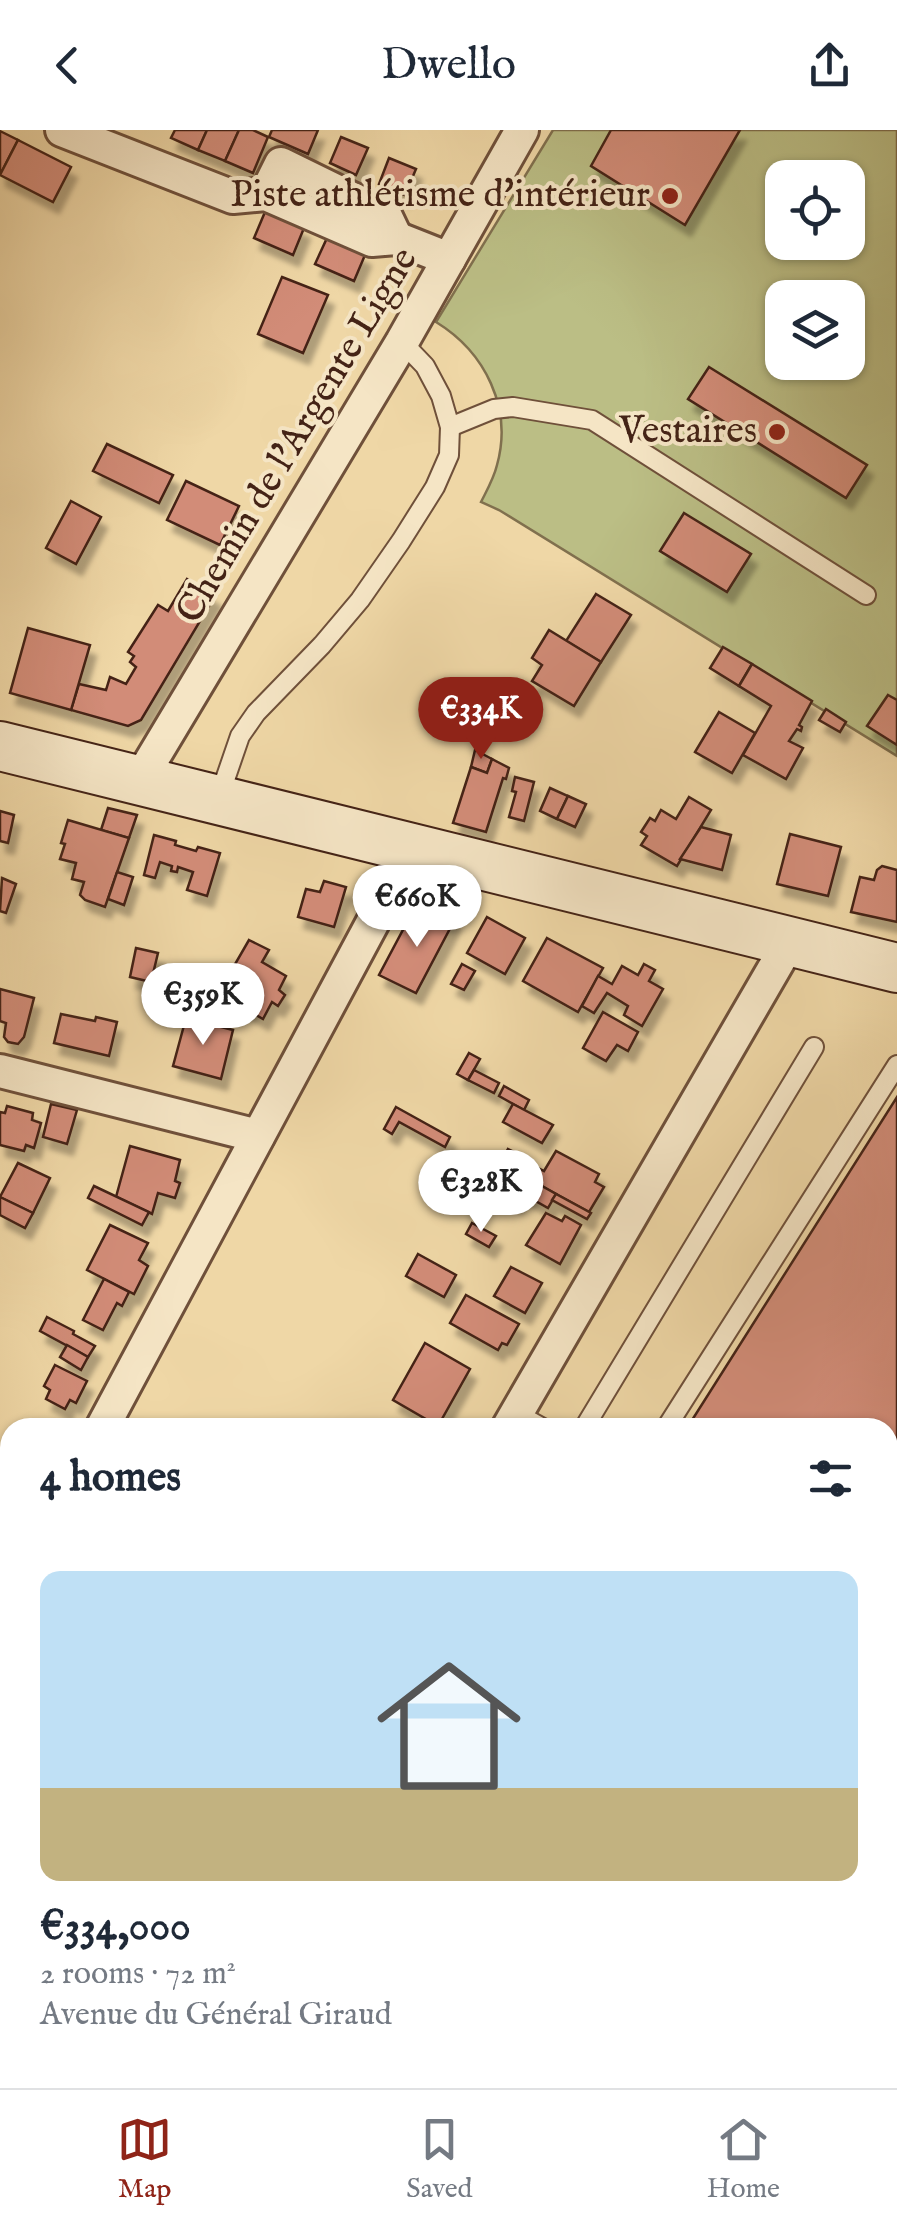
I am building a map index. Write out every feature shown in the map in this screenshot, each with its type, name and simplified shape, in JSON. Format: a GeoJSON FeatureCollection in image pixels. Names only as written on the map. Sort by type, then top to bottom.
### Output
{"type":"FeatureCollection","features":[{"type":"Feature","properties":{"kind":"main road"},"geometry":{"type":"LineString","coordinates":[[0,746],[897,968]]}},
{"type":"Feature","properties":{"kind":"street"},"geometry":{"type":"LineString","coordinates":[[62,130],[233,196],[266,194],[372,240],[396,238],[449,259]]}},
{"type":"Feature","properties":{"kind":"street","name":"Chemin de l'Argente Ligne"},"geometry":{"type":"LineString","coordinates":[[139,781],[402,342],[522,130]]}},
{"type":"Feature","properties":{"kind":"street"},"geometry":{"type":"LineString","coordinates":[[107,1418],[412,849]]}},
{"type":"Feature","properties":{"kind":"street"},"geometry":{"type":"LineString","coordinates":[[525,1418],[790,941]]}},
{"type":"Feature","properties":{"kind":"street"},"geometry":{"type":"LineString","coordinates":[[0,1071],[258,1136]]}},
{"type":"Feature","properties":{"kind":"lane"},"geometry":{"type":"LineString","coordinates":[[218,800],[240,736],[256,713],[360,600],[401,541],[450,455],[450,428],[441,396],[425,366],[402,342]]}},
{"type":"Feature","properties":{"kind":"lane"},"geometry":{"type":"LineString","coordinates":[[450,428],[494,409],[513,407],[592,420],[866,595]]}},
{"type":"Feature","properties":{"kind":"lane"},"geometry":{"type":"LineString","coordinates":[[590,1418],[814,1047]]}},
{"type":"Feature","properties":{"kind":"lane"},"geometry":{"type":"LineString","coordinates":[[672,1418],[897,1065]]}},
{"type":"Feature","properties":{"kind":"green space"},"geometry":{"type":"Polygon","coordinates":[[[553,130],[897,130],[897,756],[481,502],[494,475],[501,444],[498,403],[481,365],[453,334],[436,322],[553,130]]]}},
{"type":"Feature","properties":{"kind":"building"},"geometry":{"type":"Polygon","coordinates":[[[175,130],[207,130],[198,150],[171,138],[175,130]]]}},
{"type":"Feature","properties":{"kind":"building"},"geometry":{"type":"Polygon","coordinates":[[[207,130],[239,130],[225,161],[198,150],[207,130]]]}},
{"type":"Feature","properties":{"kind":"building"},"geometry":{"type":"Polygon","coordinates":[[[239,130],[253,130],[268,137],[253,173],[225,161],[239,130]]]}},
{"type":"Feature","properties":{"kind":"building"},"geometry":{"type":"Polygon","coordinates":[[[272,130],[318,130],[308,154],[269,137],[272,130]]]}},
{"type":"Feature","properties":{"kind":"building","name":"Piste athlétisme d'intérieur"},"geometry":{"type":"Polygon","coordinates":[[[611,130],[740,130],[685,225],[591,166],[611,130]]]}},
{"type":"Feature","properties":{"kind":"building"},"geometry":{"type":"Polygon","coordinates":[[[0,131],[18,140],[0,175],[0,131]]]}},
{"type":"Feature","properties":{"kind":"building"},"geometry":{"type":"Polygon","coordinates":[[[341,137],[368,148],[356,175],[330,163],[341,137]]]}},
{"type":"Feature","properties":{"kind":"building"},"geometry":{"type":"Polygon","coordinates":[[[18,140],[71,167],[53,202],[0,175],[18,140]]]}},
{"type":"Feature","properties":{"kind":"building"},"geometry":{"type":"Polygon","coordinates":[[[389,158],[416,169],[405,195],[379,184],[389,158]]]}},
{"type":"Feature","properties":{"kind":"building"},"geometry":{"type":"Polygon","coordinates":[[[265,212],[304,228],[293,255],[254,238],[265,212]]]}},
{"type":"Feature","properties":{"kind":"building"},"geometry":{"type":"Polygon","coordinates":[[[327,238],[365,255],[354,281],[315,264],[327,238]]]}},
{"type":"Feature","properties":{"kind":"building"},"geometry":{"type":"Polygon","coordinates":[[[282,277],[328,295],[303,353],[258,334],[282,277]]]}},
{"type":"Feature","properties":{"kind":"building","name":"Vestaires"},"geometry":{"type":"Polygon","coordinates":[[[709,367],[867,465],[846,498],[688,399],[709,367]]]}},
{"type":"Feature","properties":{"kind":"building"},"geometry":{"type":"Polygon","coordinates":[[[107,444],[173,475],[159,503],[93,471],[107,444]]]}},
{"type":"Feature","properties":{"kind":"building"},"geometry":{"type":"Polygon","coordinates":[[[186,481],[239,506],[220,545],[167,520],[186,481]]]}},
{"type":"Feature","properties":{"kind":"building"},"geometry":{"type":"Polygon","coordinates":[[[71,501],[101,517],[76,564],[46,548],[71,501]]]}},
{"type":"Feature","properties":{"kind":"building"},"geometry":{"type":"Polygon","coordinates":[[[684,513],[751,554],[727,592],[660,551],[684,513]]]}},
{"type":"Feature","properties":{"kind":"building"},"geometry":{"type":"Polygon","coordinates":[[[187,579],[215,596],[141,720],[128,726],[71,710],[79,684],[106,690],[110,677],[126,684],[136,667],[130,662],[134,656],[128,652],[158,605],[168,611],[187,579]]]}},
{"type":"Feature","properties":{"kind":"building"},"geometry":{"type":"Polygon","coordinates":[[[596,594],[631,615],[601,662],[566,641],[596,594]]]}},
{"type":"Feature","properties":{"kind":"building"},"geometry":{"type":"Polygon","coordinates":[[[28,628],[90,645],[71,710],[10,693],[28,628]]]}},
{"type":"Feature","properties":{"kind":"building"},"geometry":{"type":"Polygon","coordinates":[[[549,630],[601,662],[574,706],[532,681],[542,665],[532,658],[549,630]]]}},
{"type":"Feature","properties":{"kind":"building"},"geometry":{"type":"Polygon","coordinates":[[[723,647],[752,664],[739,686],[710,668],[723,647]]]}},
{"type":"Feature","properties":{"kind":"building"},"geometry":{"type":"Polygon","coordinates":[[[752,664],[812,701],[799,725],[801,731],[797,729],[789,741],[803,748],[786,779],[743,755],[771,706],[739,686],[752,664]]]}},
{"type":"Feature","properties":{"kind":"building"},"geometry":{"type":"Polygon","coordinates":[[[888,695],[897,700],[897,745],[867,726],[888,695]]]}},
{"type":"Feature","properties":{"kind":"building"},"geometry":{"type":"Polygon","coordinates":[[[826,709],[846,722],[840,732],[819,720],[826,709]]]}},
{"type":"Feature","properties":{"kind":"building"},"geometry":{"type":"Polygon","coordinates":[[[719,712],[755,733],[732,773],[695,752],[719,712]]]}},
{"type":"Feature","properties":{"kind":"building"},"geometry":{"type":"Polygon","coordinates":[[[475,750],[492,759],[487,773],[471,767],[475,750]]]}},
{"type":"Feature","properties":{"kind":"building"},"geometry":{"type":"Polygon","coordinates":[[[492,759],[509,768],[486,832],[453,823],[471,767],[487,773],[492,759]]]}},
{"type":"Feature","properties":{"kind":"building"},"geometry":{"type":"Polygon","coordinates":[[[515,777],[534,782],[524,821],[509,817],[516,792],[512,791],[515,777]]]}},
{"type":"Feature","properties":{"kind":"building"},"geometry":{"type":"Polygon","coordinates":[[[550,788],[568,796],[557,819],[540,811],[550,788]]]}},
{"type":"Feature","properties":{"kind":"building"},"geometry":{"type":"Polygon","coordinates":[[[568,796],[586,804],[575,827],[557,819],[568,796]]]}},
{"type":"Feature","properties":{"kind":"building"},"geometry":{"type":"Polygon","coordinates":[[[689,797],[711,810],[677,866],[641,845],[647,836],[641,832],[661,810],[676,819],[689,797]]]}},
{"type":"Feature","properties":{"kind":"building"},"geometry":{"type":"Polygon","coordinates":[[[108,808],[137,815],[129,838],[101,830],[108,808]]]}},
{"type":"Feature","properties":{"kind":"building"},"geometry":{"type":"Polygon","coordinates":[[[0,811],[14,815],[8,843],[0,841],[0,811]]]}},
{"type":"Feature","properties":{"kind":"building"},"geometry":{"type":"Polygon","coordinates":[[[68,820],[129,838],[105,907],[80,895],[84,882],[72,879],[76,863],[60,859],[68,820]]]}},
{"type":"Feature","properties":{"kind":"building"},"geometry":{"type":"Polygon","coordinates":[[[701,827],[731,835],[722,870],[680,859],[701,827]]]}},
{"type":"Feature","properties":{"kind":"building"},"geometry":{"type":"Polygon","coordinates":[[[790,834],[841,847],[828,896],[777,884],[790,834]]]}},
{"type":"Feature","properties":{"kind":"building"},"geometry":{"type":"Polygon","coordinates":[[[154,835],[196,851],[198,847],[220,853],[207,896],[187,890],[193,872],[178,867],[177,872],[171,871],[172,866],[160,862],[155,878],[144,875],[154,835]]]}},
{"type":"Feature","properties":{"kind":"building"},"geometry":{"type":"Polygon","coordinates":[[[882,866],[897,870],[897,922],[851,912],[860,877],[874,880],[882,866]]]}},
{"type":"Feature","properties":{"kind":"building"},"geometry":{"type":"Polygon","coordinates":[[[117,872],[133,877],[124,905],[108,899],[117,872]]]}},
{"type":"Feature","properties":{"kind":"building"},"geometry":{"type":"Polygon","coordinates":[[[2,878],[16,884],[6,913],[0,911],[2,878]]]}},
{"type":"Feature","properties":{"kind":"building"},"geometry":{"type":"Polygon","coordinates":[[[324,881],[346,887],[334,927],[298,917],[306,889],[320,892],[324,881]]]}},
{"type":"Feature","properties":{"kind":"building"},"geometry":{"type":"Polygon","coordinates":[[[437,909],[455,919],[416,993],[379,975],[413,911],[431,921],[437,909]]]}},
{"type":"Feature","properties":{"kind":"building"},"geometry":{"type":"Polygon","coordinates":[[[487,917],[525,938],[505,974],[467,953],[487,917]]]}},
{"type":"Feature","properties":{"kind":"building"},"geometry":{"type":"Polygon","coordinates":[[[547,938],[603,968],[578,1012],[523,981],[547,938]]]}},
{"type":"Feature","properties":{"kind":"building"},"geometry":{"type":"Polygon","coordinates":[[[249,940],[269,950],[262,962],[286,976],[279,990],[285,995],[278,1006],[272,1002],[263,1019],[234,1002],[242,987],[227,978],[249,940]]]}},
{"type":"Feature","properties":{"kind":"building"},"geometry":{"type":"Polygon","coordinates":[[[136,948],[158,953],[151,982],[130,977],[136,948]]]}},
{"type":"Feature","properties":{"kind":"building"},"geometry":{"type":"Polygon","coordinates":[[[462,964],[475,971],[464,990],[451,984],[462,964]]]}},
{"type":"Feature","properties":{"kind":"building"},"geometry":{"type":"Polygon","coordinates":[[[644,964],[655,970],[649,981],[663,989],[642,1026],[624,1015],[628,1006],[607,993],[594,1013],[582,1006],[598,976],[612,984],[622,966],[638,975],[644,964]]]}},
{"type":"Feature","properties":{"kind":"building"},"geometry":{"type":"Polygon","coordinates":[[[0,989],[34,998],[24,1037],[18,1044],[4,1037],[6,1023],[0,1021],[0,989]]]}},
{"type":"Feature","properties":{"kind":"building"},"geometry":{"type":"Polygon","coordinates":[[[603,1012],[638,1032],[628,1051],[617,1045],[606,1061],[583,1048],[603,1012]]]}},
{"type":"Feature","properties":{"kind":"building"},"geometry":{"type":"Polygon","coordinates":[[[61,1014],[117,1022],[109,1056],[54,1043],[61,1014]]]}},
{"type":"Feature","properties":{"kind":"building"},"geometry":{"type":"Polygon","coordinates":[[[186,1018],[233,1030],[221,1079],[173,1066],[186,1018]]]}},
{"type":"Feature","properties":{"kind":"building"},"geometry":{"type":"Polygon","coordinates":[[[469,1053],[480,1059],[468,1080],[457,1074],[469,1053]]]}},
{"type":"Feature","properties":{"kind":"building"},"geometry":{"type":"Polygon","coordinates":[[[474,1070],[499,1083],[494,1093],[468,1080],[474,1070]]]}},
{"type":"Feature","properties":{"kind":"building"},"geometry":{"type":"Polygon","coordinates":[[[504,1086],[529,1100],[524,1110],[499,1096],[504,1086]]]}},
{"type":"Feature","properties":{"kind":"building"},"geometry":{"type":"Polygon","coordinates":[[[897,1097],[897,1418],[693,1418],[897,1097]]]}},
{"type":"Feature","properties":{"kind":"building"},"geometry":{"type":"Polygon","coordinates":[[[51,1104],[77,1110],[67,1144],[43,1137],[51,1104]]]}},
{"type":"Feature","properties":{"kind":"building"},"geometry":{"type":"Polygon","coordinates":[[[513,1104],[553,1125],[542,1143],[503,1122],[513,1104]]]}},
{"type":"Feature","properties":{"kind":"building"},"geometry":{"type":"Polygon","coordinates":[[[7,1106],[33,1113],[32,1120],[41,1123],[34,1148],[26,1145],[24,1151],[0,1145],[0,1112],[5,1113],[7,1106]]]}},
{"type":"Feature","properties":{"kind":"building"},"geometry":{"type":"Polygon","coordinates":[[[396,1107],[450,1137],[445,1147],[399,1122],[392,1134],[384,1129],[396,1107]]]}},
{"type":"Feature","properties":{"kind":"building"},"geometry":{"type":"Polygon","coordinates":[[[130,1146],[180,1160],[175,1181],[180,1183],[175,1198],[158,1193],[152,1214],[116,1197],[130,1146]]]}},
{"type":"Feature","properties":{"kind":"building"},"geometry":{"type":"Polygon","coordinates":[[[508,1149],[544,1171],[556,1151],[599,1174],[595,1182],[604,1187],[589,1212],[500,1163],[508,1149]]]}},
{"type":"Feature","properties":{"kind":"building"},"geometry":{"type":"Polygon","coordinates":[[[18,1163],[50,1178],[33,1213],[0,1197],[18,1163]]]}},
{"type":"Feature","properties":{"kind":"building"},"geometry":{"type":"Polygon","coordinates":[[[508,1168],[533,1181],[516,1202],[495,1190],[508,1168]]]}},
{"type":"Feature","properties":{"kind":"building"},"geometry":{"type":"Polygon","coordinates":[[[533,1181],[556,1194],[548,1208],[525,1195],[533,1181]]]}},
{"type":"Feature","properties":{"kind":"building"},"geometry":{"type":"Polygon","coordinates":[[[94,1186],[149,1212],[142,1225],[88,1198],[94,1186]]]}},
{"type":"Feature","properties":{"kind":"building"},"geometry":{"type":"Polygon","coordinates":[[[556,1194],[591,1213],[587,1219],[552,1200],[556,1194]]]}},
{"type":"Feature","properties":{"kind":"building"},"geometry":{"type":"Polygon","coordinates":[[[0,1197],[33,1213],[25,1228],[0,1215],[0,1197]]]}},
{"type":"Feature","properties":{"kind":"building"},"geometry":{"type":"Polygon","coordinates":[[[546,1213],[562,1221],[565,1216],[581,1225],[560,1264],[526,1245],[546,1213]]]}},
{"type":"Feature","properties":{"kind":"building"},"geometry":{"type":"Polygon","coordinates":[[[472,1223],[496,1236],[489,1247],[466,1234],[472,1223]]]}},
{"type":"Feature","properties":{"kind":"building"},"geometry":{"type":"Polygon","coordinates":[[[110,1225],[148,1243],[139,1260],[148,1266],[134,1294],[87,1270],[110,1225]]]}},
{"type":"Feature","properties":{"kind":"building"},"geometry":{"type":"Polygon","coordinates":[[[418,1254],[456,1275],[444,1297],[406,1276],[418,1254]]]}},
{"type":"Feature","properties":{"kind":"building"},"geometry":{"type":"Polygon","coordinates":[[[511,1267],[542,1283],[525,1313],[494,1296],[511,1267]]]}},
{"type":"Feature","properties":{"kind":"building"},"geometry":{"type":"Polygon","coordinates":[[[104,1279],[129,1292],[122,1306],[117,1303],[103,1330],[83,1320],[104,1279]]]}},
{"type":"Feature","properties":{"kind":"building"},"geometry":{"type":"Polygon","coordinates":[[[466,1295],[519,1324],[507,1345],[502,1343],[498,1350],[450,1323],[466,1295]]]}},
{"type":"Feature","properties":{"kind":"building"},"geometry":{"type":"Polygon","coordinates":[[[47,1317],[95,1346],[88,1357],[40,1331],[47,1317]]]}},
{"type":"Feature","properties":{"kind":"building"},"geometry":{"type":"Polygon","coordinates":[[[425,1343],[470,1369],[442,1418],[424,1418],[393,1400],[425,1343]]]}},
{"type":"Feature","properties":{"kind":"building"},"geometry":{"type":"Polygon","coordinates":[[[67,1345],[88,1357],[81,1370],[60,1357],[67,1345]]]}},
{"type":"Feature","properties":{"kind":"building"},"geometry":{"type":"Polygon","coordinates":[[[55,1365],[87,1381],[76,1403],[70,1400],[65,1409],[46,1399],[50,1390],[44,1386],[55,1365]]]}},
{"type":"Feature","properties":{"kind":"place","name":"Piste athlétisme d'intérieur"},"geometry":{"type":"Point","coordinates":[670,196]}},
{"type":"Feature","properties":{"kind":"place","name":"Vestaires"},"geometry":{"type":"Point","coordinates":[777,432]}}]}
